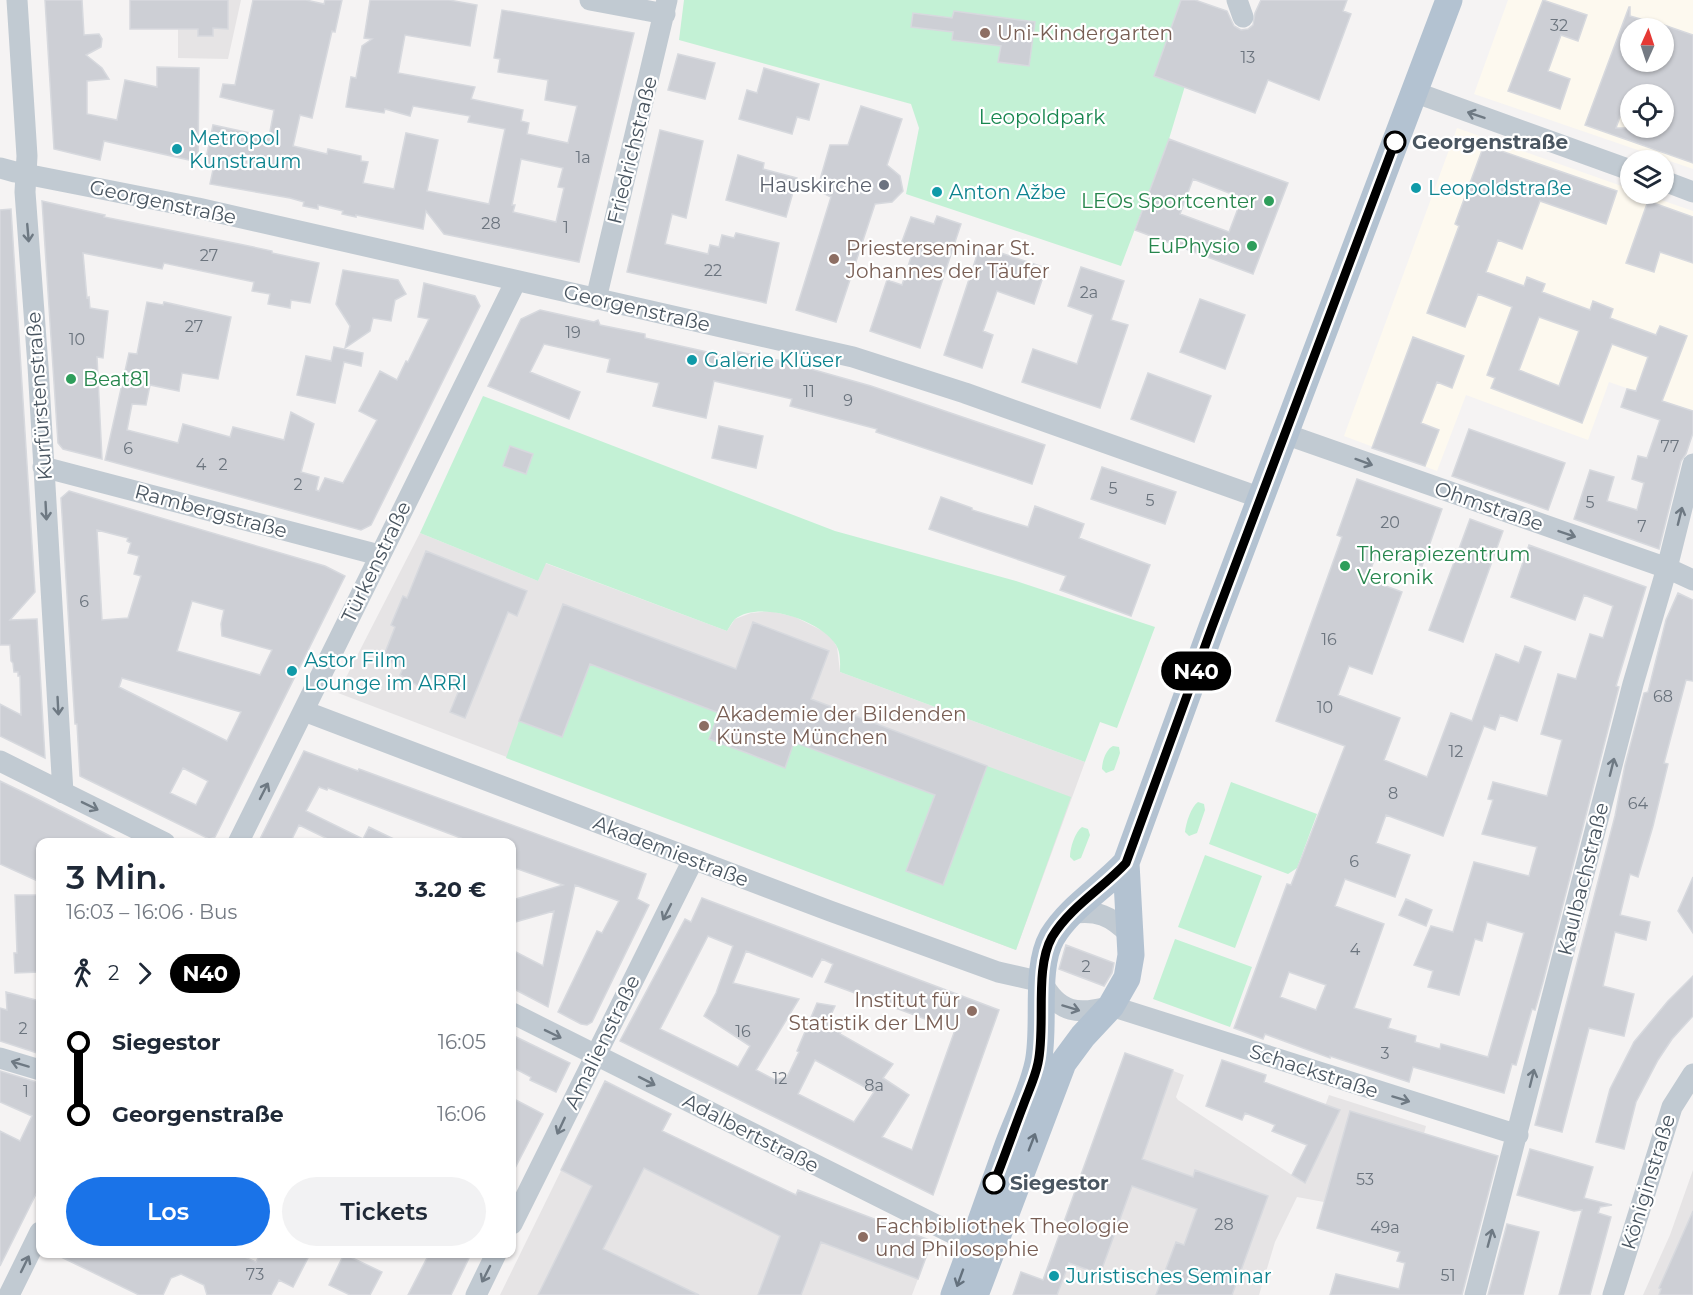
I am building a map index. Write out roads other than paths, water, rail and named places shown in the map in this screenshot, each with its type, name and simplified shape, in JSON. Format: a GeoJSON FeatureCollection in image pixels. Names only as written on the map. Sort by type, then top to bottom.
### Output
{"type":"FeatureCollection","features":[{"type":"Feature","properties":{"kind":"main road"},"geometry":{"type":"LineString","coordinates":[[975,1295],[982,1246],[1037,1065],[1042,1028],[1042,982],[1052,938],[1070,914],[1126,863],[1449,0]]}},
{"type":"Feature","properties":{"kind":"main road"},"geometry":{"type":"LineString","coordinates":[[954,1295],[982,1246],[1063,1064],[1083,1036],[1111,1006],[1127,978],[1131,955],[1126,863]]}},
{"type":"Feature","properties":{"kind":"street","name":"Kurfürstenstraße"},"geometry":{"type":"LineString","coordinates":[[17,0],[27,156],[25,192],[38,366],[63,793]]}},
{"type":"Feature","properties":{"kind":"street"},"geometry":{"type":"LineString","coordinates":[[590,0],[666,7]]}},
{"type":"Feature","properties":{"kind":"street","name":"Friedrichstraße"},"geometry":{"type":"LineString","coordinates":[[596,299],[666,7]]}},
{"type":"Feature","properties":{"kind":"street"},"geometry":{"type":"LineString","coordinates":[[1414,92],[1620,166]]}},
{"type":"Feature","properties":{"kind":"street","name":"Georgenstraße"},"geometry":{"type":"LineString","coordinates":[[0,168],[198,208],[853,357],[965,393],[1261,498]]}},
{"type":"Feature","properties":{"kind":"street"},"geometry":{"type":"LineString","coordinates":[[1674,185],[1693,192]]}},
{"type":"Feature","properties":{"kind":"street","name":"Türkenstraße"},"geometry":{"type":"LineString","coordinates":[[240,838],[516,281]]}},
{"type":"Feature","properties":{"kind":"street","name":"Ohmstraße"},"geometry":{"type":"LineString","coordinates":[[1285,434],[1667,568],[1693,580]]}},
{"type":"Feature","properties":{"kind":"street","name":"Kaulbachstraße"},"geometry":{"type":"LineString","coordinates":[[1475,1295],[1633,684],[1667,568],[1693,464]]}},
{"type":"Feature","properties":{"kind":"street","name":"Rambergstraße"},"geometry":{"type":"LineString","coordinates":[[43,467],[379,555]]}},
{"type":"Feature","properties":{"kind":"street","name":"Akademiestraße"},"geometry":{"type":"LineString","coordinates":[[304,711],[693,860],[998,972],[1042,982]]}},
{"type":"Feature","properties":{"kind":"street"},"geometry":{"type":"LineString","coordinates":[[0,761],[155,838]]}},
{"type":"Feature","properties":{"kind":"street","name":"Amalienstraße"},"geometry":{"type":"LineString","coordinates":[[516,1216],[693,860]]}},
{"type":"Feature","properties":{"kind":"street"},"geometry":{"type":"LineString","coordinates":[[1070,914],[1081,912],[1106,916],[1118,922],[1130,934]]}},
{"type":"Feature","properties":{"kind":"street"},"geometry":{"type":"LineString","coordinates":[[1042,982],[1048,994],[1069,1010],[1092,1011],[1111,1006]]}},
{"type":"Feature","properties":{"kind":"street","name":"Schackstraße"},"geometry":{"type":"LineString","coordinates":[[1111,1006],[1518,1135]]}},
{"type":"Feature","properties":{"kind":"street","name":"Adalbertstraße"},"geometry":{"type":"LineString","coordinates":[[516,1015],[982,1246]]}},
{"type":"Feature","properties":{"kind":"street"},"geometry":{"type":"LineString","coordinates":[[0,1058],[36,1069]]}},
{"type":"Feature","properties":{"kind":"street","name":"Königinstraße"},"geometry":{"type":"LineString","coordinates":[[1613,1295],[1672,1107],[1693,1074]]}},
{"type":"Feature","properties":{"kind":"street"},"geometry":{"type":"LineString","coordinates":[[9,1295],[36,1240]]}},
{"type":"Feature","properties":{"kind":"street"},"geometry":{"type":"LineString","coordinates":[[476,1295],[494,1258]]}},
{"type":"Feature","properties":{"kind":"place","name":"Uni-Kindergarten"},"geometry":{"type":"Point","coordinates":[985,33]}},
{"type":"Feature","properties":{"kind":"place","name":"Georgenstraße"},"geometry":{"type":"Point","coordinates":[1395,142]}},
{"type":"Feature","properties":{"kind":"place","name":"Metropol Kunstraum"},"geometry":{"type":"Point","coordinates":[177,149]}},
{"type":"Feature","properties":{"kind":"place","name":"Hauskirche"},"geometry":{"type":"Point","coordinates":[884,185]}},
{"type":"Feature","properties":{"kind":"place","name":"Leopoldstraße"},"geometry":{"type":"Point","coordinates":[1416,188]}},
{"type":"Feature","properties":{"kind":"place","name":"Anton Ažbe"},"geometry":{"type":"Point","coordinates":[937,192]}},
{"type":"Feature","properties":{"kind":"place","name":"LEOs Sportcenter"},"geometry":{"type":"Point","coordinates":[1269,201]}},
{"type":"Feature","properties":{"kind":"place","name":"EuPhysio"},"geometry":{"type":"Point","coordinates":[1252,246]}},
{"type":"Feature","properties":{"kind":"place","name":"Priesterseminar St. Johannes der Täufer"},"geometry":{"type":"Point","coordinates":[834,259]}},
{"type":"Feature","properties":{"kind":"place","name":"Galerie Klüser"},"geometry":{"type":"Point","coordinates":[692,360]}},
{"type":"Feature","properties":{"kind":"place","name":"Beat81"},"geometry":{"type":"Point","coordinates":[71,379]}},
{"type":"Feature","properties":{"kind":"place","name":"Therapiezentrum Veronik"},"geometry":{"type":"Point","coordinates":[1345,566]}},
{"type":"Feature","properties":{"kind":"place","name":"Astor Film Lounge im ARRI"},"geometry":{"type":"Point","coordinates":[292,671]}},
{"type":"Feature","properties":{"kind":"place","name":"Akademie der Bildenden Künste München"},"geometry":{"type":"Point","coordinates":[704,726]}},
{"type":"Feature","properties":{"kind":"place","name":"Institut für Statistik der LMU"},"geometry":{"type":"Point","coordinates":[972,1011]}},
{"type":"Feature","properties":{"kind":"place","name":"Siegestor"},"geometry":{"type":"Point","coordinates":[994,1183]}},
{"type":"Feature","properties":{"kind":"place","name":"Fachbibliothek Theologie und Philosophie"},"geometry":{"type":"Point","coordinates":[863,1237]}},
{"type":"Feature","properties":{"kind":"place","name":"Juristisches Seminar"},"geometry":{"type":"Point","coordinates":[1054,1276]}},
{"type":"Feature","properties":{"kind":"park label","name":"Leopoldpark"},"geometry":{"type":"Point","coordinates":[1042,117]}}]}
